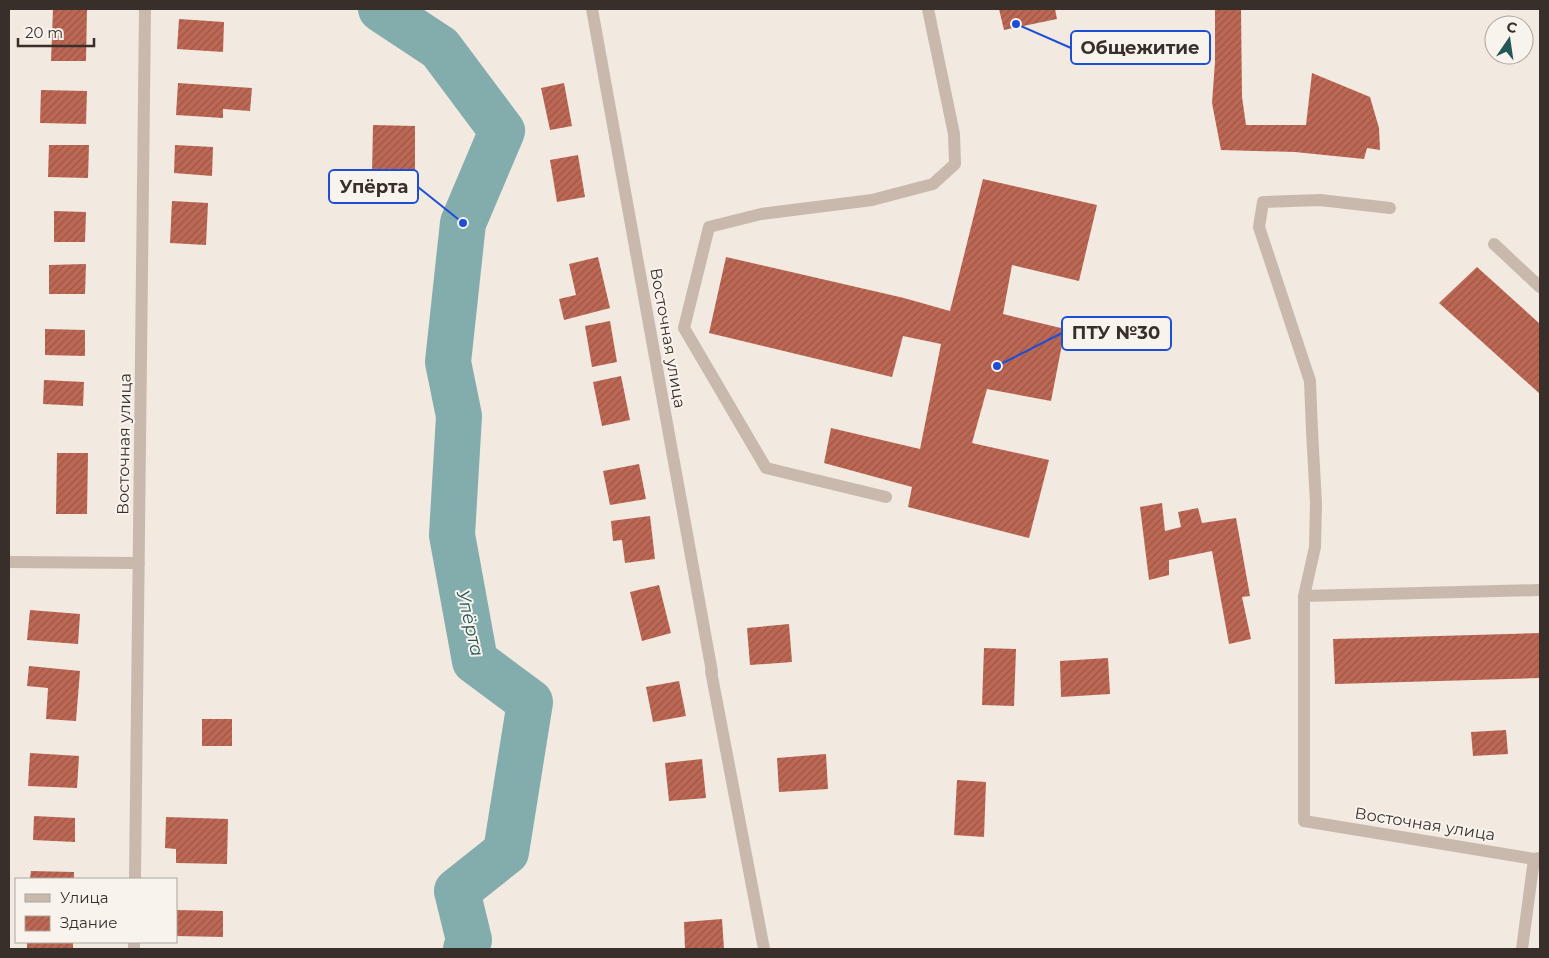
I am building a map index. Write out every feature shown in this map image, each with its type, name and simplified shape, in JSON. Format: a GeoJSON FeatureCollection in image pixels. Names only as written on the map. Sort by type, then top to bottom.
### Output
{"type":"FeatureCollection","features":[{"type":"Feature","properties":{"kind":"street","name":"Восточная улица"},"geometry":{"type":"LineString","coordinates":[[135,878],[145,9]]}},
{"type":"Feature","properties":{"kind":"street","name":"Восточная улица"},"geometry":{"type":"LineString","coordinates":[[592,9],[711,671],[764,949]]}},
{"type":"Feature","properties":{"kind":"street"},"geometry":{"type":"LineString","coordinates":[[886,497],[766,468],[684,328],[709,227],[761,214],[872,200],[933,184],[955,164],[954,134],[928,9]]}},
{"type":"Feature","properties":{"kind":"street"},"geometry":{"type":"LineString","coordinates":[[1390,208],[1320,200],[1263,202],[1259,227],[1310,381],[1316,503],[1315,547],[1304,596],[1540,590]]}},
{"type":"Feature","properties":{"kind":"street"},"geometry":{"type":"LineString","coordinates":[[1494,244],[1540,287]]}},
{"type":"Feature","properties":{"kind":"street"},"geometry":{"type":"LineString","coordinates":[[9,562],[139,563]]}},
{"type":"Feature","properties":{"kind":"street","name":"Восточная улица"},"geometry":{"type":"LineString","coordinates":[[1304,596],[1304,821],[1537,859]]}},
{"type":"Feature","properties":{"kind":"street"},"geometry":{"type":"LineString","coordinates":[[1522,949],[1537,859]]}},
{"type":"Feature","properties":{"kind":"building"},"geometry":{"type":"Polygon","coordinates":[[[53,9],[87,9],[86,61],[51,61],[53,9]]]}},
{"type":"Feature","properties":{"kind":"building"},"geometry":{"type":"Polygon","coordinates":[[[999,9],[1055,9],[1057,19],[1004,30],[999,9]]]}},
{"type":"Feature","properties":{"kind":"building"},"geometry":{"type":"Polygon","coordinates":[[[1215,9],[1241,9],[1242,97],[1246,125],[1306,125],[1312,73],[1370,97],[1379,128],[1380,150],[1367,148],[1364,159],[1295,152],[1221,150],[1212,103],[1215,62],[1215,9]]]}},
{"type":"Feature","properties":{"kind":"building"},"geometry":{"type":"Polygon","coordinates":[[[179,19],[224,22],[223,52],[177,49],[179,19]]]}},
{"type":"Feature","properties":{"kind":"building"},"geometry":{"type":"Polygon","coordinates":[[[178,83],[252,88],[250,111],[223,109],[223,118],[176,115],[178,83]]]}},
{"type":"Feature","properties":{"kind":"building"},"geometry":{"type":"Polygon","coordinates":[[[564,83],[572,126],[550,130],[541,88],[564,83]]]}},
{"type":"Feature","properties":{"kind":"building"},"geometry":{"type":"Polygon","coordinates":[[[41,90],[87,91],[86,124],[40,123],[41,90]]]}},
{"type":"Feature","properties":{"kind":"building"},"geometry":{"type":"Polygon","coordinates":[[[373,125],[415,126],[415,175],[372,174],[373,125]]]}},
{"type":"Feature","properties":{"kind":"building"},"geometry":{"type":"Polygon","coordinates":[[[49,145],[89,145],[88,178],[48,177],[49,145]]]}},
{"type":"Feature","properties":{"kind":"building"},"geometry":{"type":"Polygon","coordinates":[[[175,145],[213,147],[212,176],[174,173],[175,145]]]}},
{"type":"Feature","properties":{"kind":"building"},"geometry":{"type":"Polygon","coordinates":[[[578,155],[585,197],[557,202],[550,160],[578,155]]]}},
{"type":"Feature","properties":{"kind":"building"},"geometry":{"type":"Polygon","coordinates":[[[983,179],[1097,205],[1079,281],[1012,265],[1003,314],[1065,329],[1051,401],[987,389],[972,443],[1049,460],[1029,538],[908,507],[912,487],[824,463],[831,428],[920,449],[941,344],[903,336],[892,377],[709,333],[726,257],[904,298],[950,311],[983,179]]]}},
{"type":"Feature","properties":{"kind":"building"},"geometry":{"type":"Polygon","coordinates":[[[172,201],[208,203],[206,245],[170,243],[172,201]]]}},
{"type":"Feature","properties":{"kind":"building"},"geometry":{"type":"Polygon","coordinates":[[[54,211],[86,212],[85,242],[54,242],[54,211]]]}},
{"type":"Feature","properties":{"kind":"building"},"geometry":{"type":"Polygon","coordinates":[[[598,257],[610,308],[564,320],[559,299],[576,295],[569,264],[598,257]]]}},
{"type":"Feature","properties":{"kind":"building"},"geometry":{"type":"Polygon","coordinates":[[[86,264],[85,294],[49,294],[49,265],[86,264]]]}},
{"type":"Feature","properties":{"kind":"building"},"geometry":{"type":"Polygon","coordinates":[[[1477,267],[1540,324],[1540,394],[1439,303],[1477,267]]]}},
{"type":"Feature","properties":{"kind":"building"},"geometry":{"type":"Polygon","coordinates":[[[610,321],[617,362],[592,367],[585,326],[610,321]]]}},
{"type":"Feature","properties":{"kind":"building"},"geometry":{"type":"Polygon","coordinates":[[[45,329],[85,330],[85,356],[45,355],[45,329]]]}},
{"type":"Feature","properties":{"kind":"building"},"geometry":{"type":"Polygon","coordinates":[[[621,376],[630,420],[602,426],[593,382],[621,376]]]}},
{"type":"Feature","properties":{"kind":"building"},"geometry":{"type":"Polygon","coordinates":[[[44,380],[84,382],[83,406],[43,404],[44,380]]]}},
{"type":"Feature","properties":{"kind":"building"},"geometry":{"type":"Polygon","coordinates":[[[57,453],[88,453],[87,514],[56,514],[57,453]]]}},
{"type":"Feature","properties":{"kind":"building"},"geometry":{"type":"Polygon","coordinates":[[[639,464],[646,499],[610,505],[603,471],[639,464]]]}},
{"type":"Feature","properties":{"kind":"building"},"geometry":{"type":"Polygon","coordinates":[[[1162,503],[1165,531],[1181,527],[1178,512],[1198,508],[1202,523],[1236,518],[1250,596],[1242,597],[1251,639],[1229,644],[1212,551],[1169,560],[1169,575],[1149,580],[1140,507],[1162,503]]]}},
{"type":"Feature","properties":{"kind":"building"},"geometry":{"type":"Polygon","coordinates":[[[650,516],[655,559],[625,563],[622,540],[613,541],[611,521],[650,516]]]}},
{"type":"Feature","properties":{"kind":"building"},"geometry":{"type":"Polygon","coordinates":[[[659,585],[671,633],[642,641],[630,592],[659,585]]]}},
{"type":"Feature","properties":{"kind":"building"},"geometry":{"type":"Polygon","coordinates":[[[30,610],[80,614],[78,644],[27,640],[30,610]]]}},
{"type":"Feature","properties":{"kind":"building"},"geometry":{"type":"Polygon","coordinates":[[[789,624],[792,662],[750,665],[747,628],[789,624]]]}},
{"type":"Feature","properties":{"kind":"building"},"geometry":{"type":"Polygon","coordinates":[[[1540,633],[1540,678],[1335,684],[1333,639],[1540,633]]]}},
{"type":"Feature","properties":{"kind":"building"},"geometry":{"type":"Polygon","coordinates":[[[984,648],[1016,649],[1014,706],[982,705],[984,648]]]}},
{"type":"Feature","properties":{"kind":"building"},"geometry":{"type":"Polygon","coordinates":[[[1108,658],[1110,694],[1061,697],[1060,661],[1108,658]]]}},
{"type":"Feature","properties":{"kind":"building"},"geometry":{"type":"Polygon","coordinates":[[[29,666],[80,671],[76,721],[46,719],[48,688],[27,686],[29,666]]]}},
{"type":"Feature","properties":{"kind":"building"},"geometry":{"type":"Polygon","coordinates":[[[679,681],[686,716],[653,722],[646,687],[679,681]]]}},
{"type":"Feature","properties":{"kind":"building"},"geometry":{"type":"Polygon","coordinates":[[[202,719],[232,719],[232,746],[202,746],[202,719]]]}},
{"type":"Feature","properties":{"kind":"building"},"geometry":{"type":"Polygon","coordinates":[[[1506,730],[1508,754],[1473,756],[1471,732],[1506,730]]]}},
{"type":"Feature","properties":{"kind":"building"},"geometry":{"type":"Polygon","coordinates":[[[30,753],[79,756],[77,788],[28,786],[30,753]]]}},
{"type":"Feature","properties":{"kind":"building"},"geometry":{"type":"Polygon","coordinates":[[[826,754],[828,789],[779,792],[777,758],[826,754]]]}},
{"type":"Feature","properties":{"kind":"building"},"geometry":{"type":"Polygon","coordinates":[[[702,759],[706,798],[669,801],[665,763],[702,759]]]}},
{"type":"Feature","properties":{"kind":"building"},"geometry":{"type":"Polygon","coordinates":[[[957,780],[986,782],[984,837],[954,835],[957,780]]]}},
{"type":"Feature","properties":{"kind":"building"},"geometry":{"type":"Polygon","coordinates":[[[34,816],[75,818],[75,842],[33,840],[34,816]]]}},
{"type":"Feature","properties":{"kind":"building"},"geometry":{"type":"Polygon","coordinates":[[[166,817],[228,819],[227,864],[176,863],[176,849],[165,848],[166,817]]]}},
{"type":"Feature","properties":{"kind":"building"},"geometry":{"type":"Polygon","coordinates":[[[31,871],[74,872],[74,878],[30,878],[31,871]]]}},
{"type":"Feature","properties":{"kind":"building"},"geometry":{"type":"Polygon","coordinates":[[[178,910],[223,911],[223,937],[178,936],[178,910]]]}},
{"type":"Feature","properties":{"kind":"building"},"geometry":{"type":"Polygon","coordinates":[[[722,919],[724,949],[685,949],[684,922],[722,919]]]}},
{"type":"Feature","properties":{"kind":"building"},"geometry":{"type":"Polygon","coordinates":[[[27,943],[73,943],[73,949],[27,949],[27,943]]]}},
{"type":"Feature","properties":{"kind":"waterway","name":"Упёрта"},"geometry":{"type":"LineString","coordinates":[[381,9],[440,48],[502,131],[463,223],[448,362],[459,416],[452,535],[475,661],[530,702],[506,852],[457,891],[469,940],[466,949]]}},
{"type":"Feature","properties":{"kind":"place","name":"Общежитие"},"geometry":{"type":"Point","coordinates":[1016,24]}},
{"type":"Feature","properties":{"kind":"place","name":"Упёрта"},"geometry":{"type":"Point","coordinates":[463,223]}},
{"type":"Feature","properties":{"kind":"place","name":"ПТУ №30"},"geometry":{"type":"Point","coordinates":[997,366]}}]}
